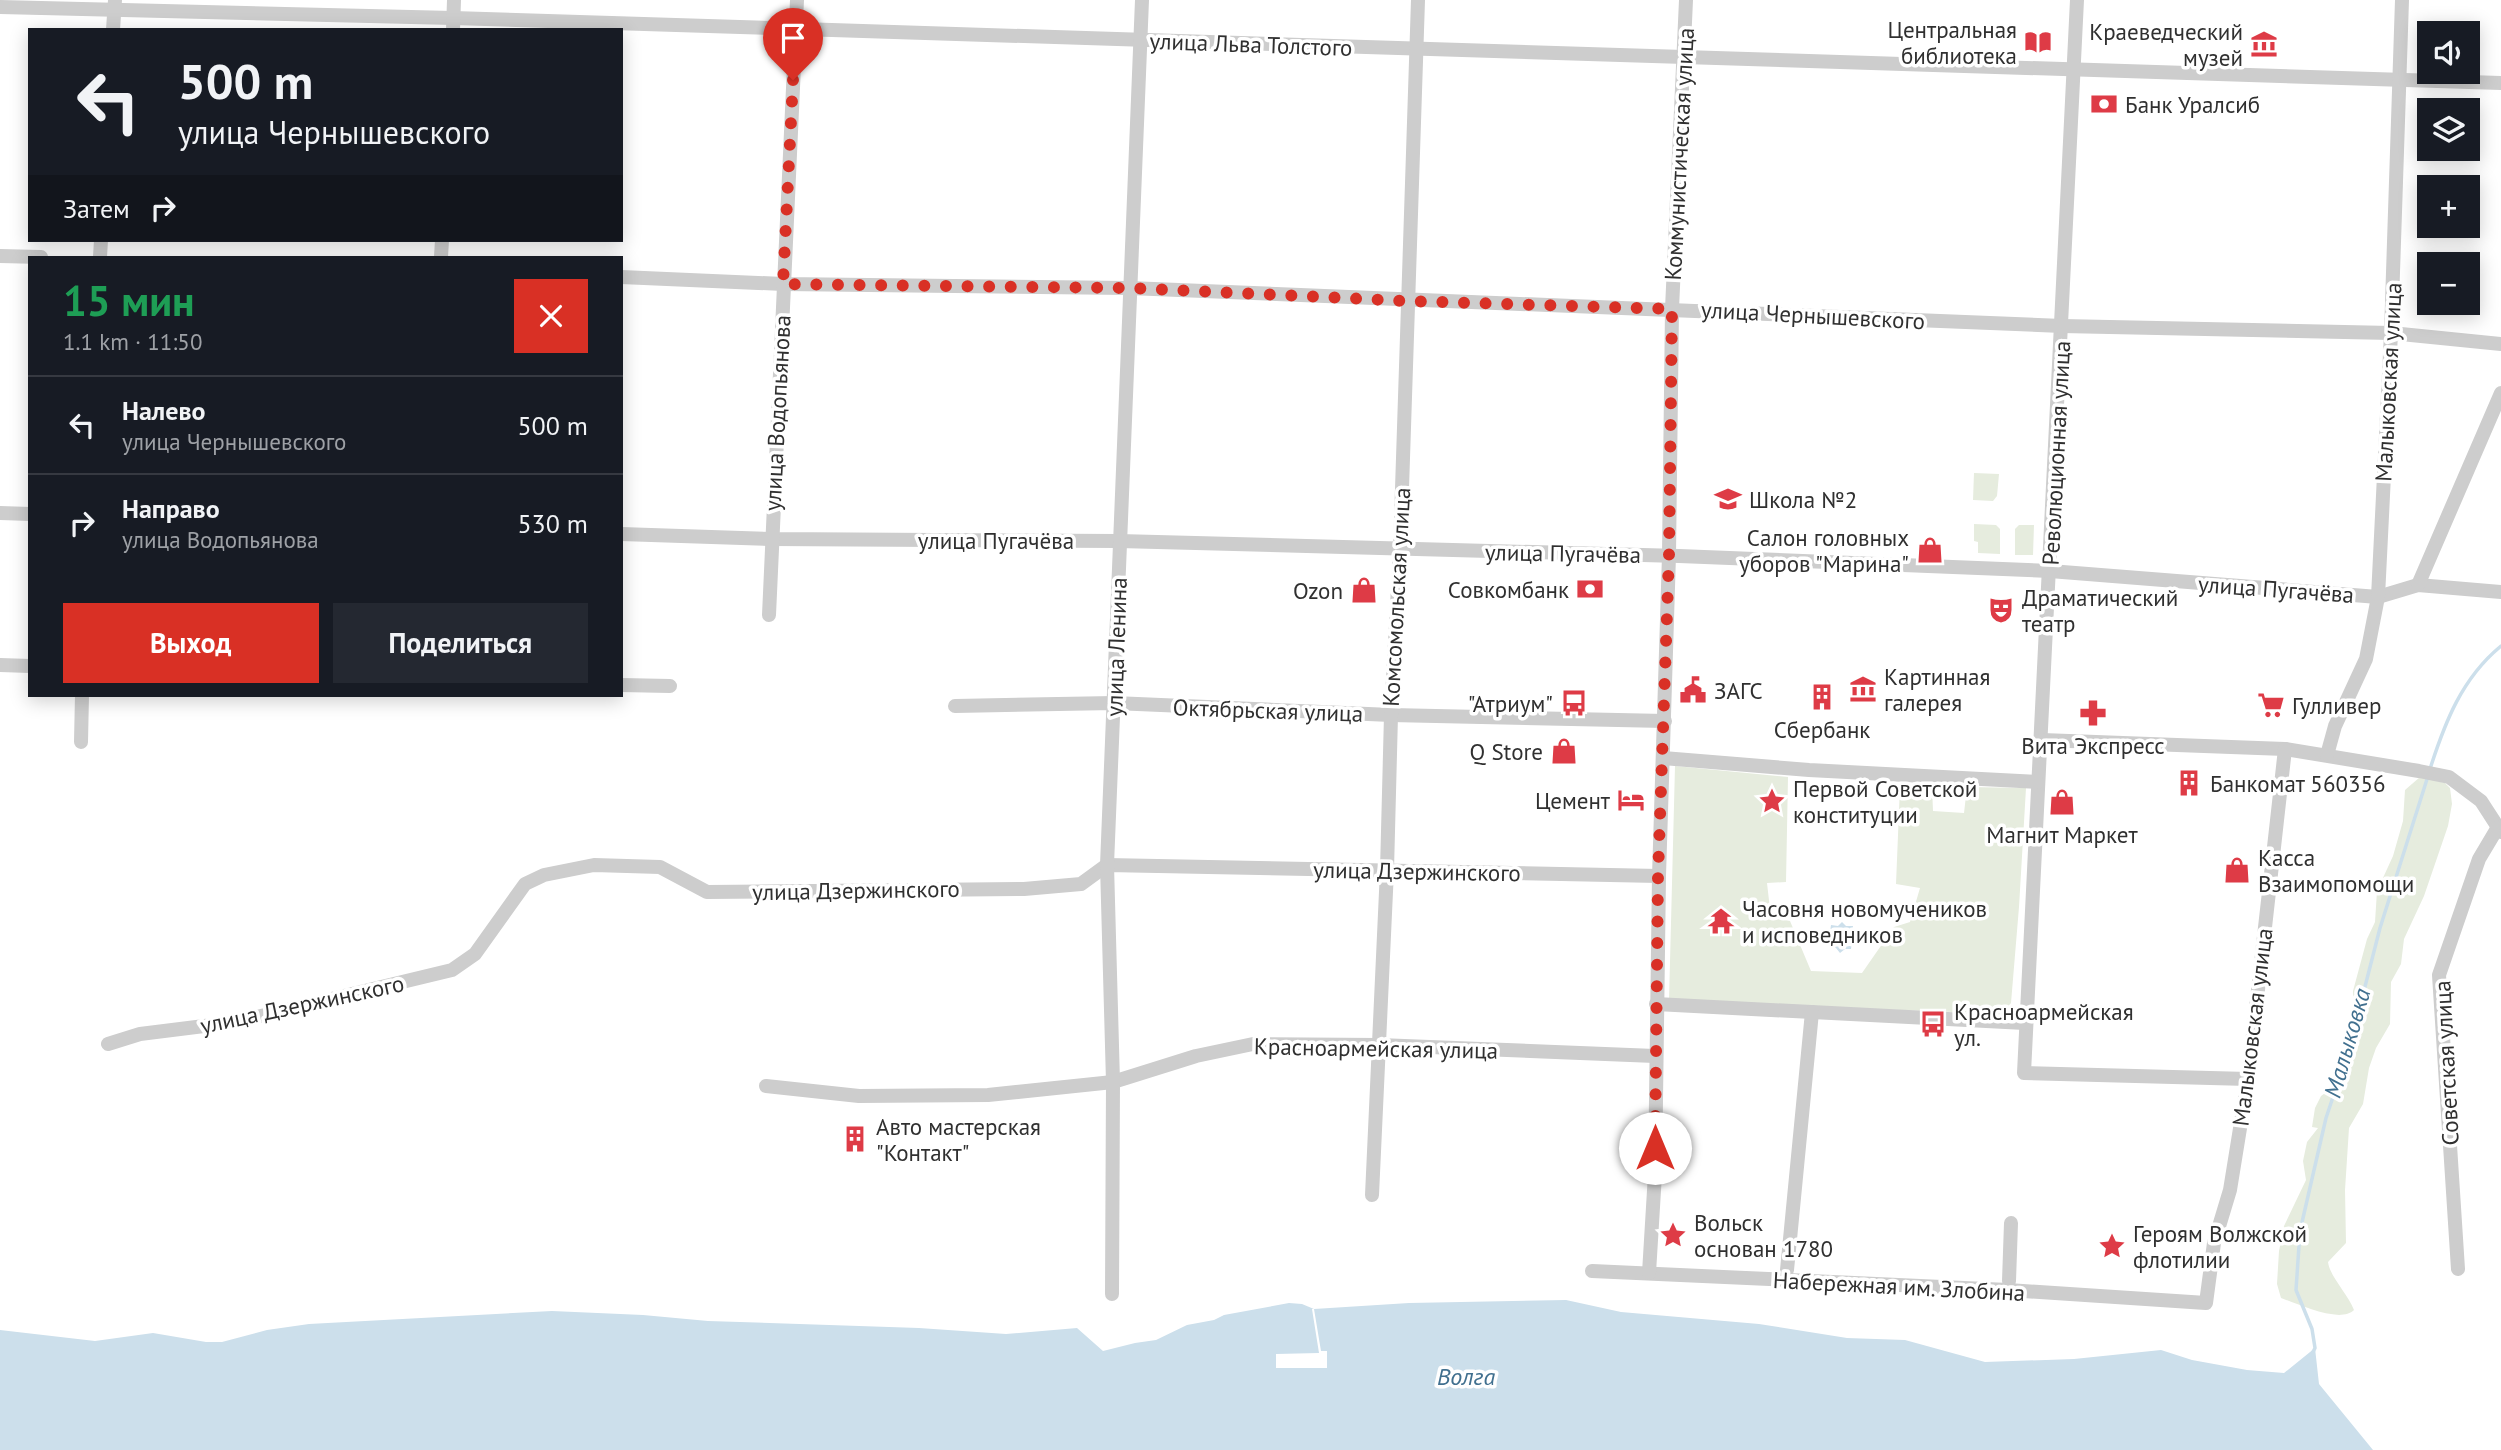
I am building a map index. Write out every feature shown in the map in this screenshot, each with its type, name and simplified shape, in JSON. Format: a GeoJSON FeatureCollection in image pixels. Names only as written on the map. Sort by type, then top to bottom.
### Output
{"type":"FeatureCollection","features":[{"type":"Feature","properties":{"kind":"street"},"geometry":{"type":"LineString","coordinates":[[453,24],[454,0]]}},
{"type":"Feature","properties":{"kind":"street","name":"улица Водопьянова"},"geometry":{"type":"LineString","coordinates":[[769,615],[797,0]]}},
{"type":"Feature","properties":{"kind":"street","name":"улица Ленина"},"geometry":{"type":"LineString","coordinates":[[1112,1294],[1113,1082],[1107,865],[1142,0]]}},
{"type":"Feature","properties":{"kind":"street","name":"Комсомольская улица"},"geometry":{"type":"LineString","coordinates":[[1373,1195],[1388,870],[1391,715],[1400,550],[1418,0]]}},
{"type":"Feature","properties":{"kind":"street","name":"Коммунистическая улица"},"geometry":{"type":"LineString","coordinates":[[1649,1273],[1655,1174],[1658,876],[1665,721],[1672,309],[1686,0]]}},
{"type":"Feature","properties":{"kind":"street","name":"Революционная улица"},"geometry":{"type":"LineString","coordinates":[[2077,0],[2024,1073],[2248,1079]]}},
{"type":"Feature","properties":{"kind":"street","name":"Малыковская улица"},"geometry":{"type":"LineString","coordinates":[[2327,755],[2335,726],[2366,659],[2378,597],[2391,333],[2402,0]]}},
{"type":"Feature","properties":{"kind":"street"},"geometry":{"type":"LineString","coordinates":[[113,28],[115,4]]}},
{"type":"Feature","properties":{"kind":"street","name":"улица Льва Толстого"},"geometry":{"type":"LineString","coordinates":[[0,7],[115,4],[453,24],[795,30],[2501,83]]}},
{"type":"Feature","properties":{"kind":"street"},"geometry":{"type":"LineString","coordinates":[[0,256],[28,257]]}},
{"type":"Feature","properties":{"kind":"street","name":"улица Чернышевского"},"geometry":{"type":"LineString","coordinates":[[623,277],[783,284],[1129,288],[2062,326],[2391,333],[2501,344]]}},
{"type":"Feature","properties":{"kind":"street"},"geometry":{"type":"LineString","coordinates":[[2418,585],[2501,393]]}},
{"type":"Feature","properties":{"kind":"street"},"geometry":{"type":"LineString","coordinates":[[0,513],[28,514]]}},
{"type":"Feature","properties":{"kind":"street","name":"улица Пугачёва"},"geometry":{"type":"LineString","coordinates":[[623,534],[771,539],[1119,541],[1669,555],[2050,571],[2378,597],[2418,585],[2501,592]]}},
{"type":"Feature","properties":{"kind":"street"},"geometry":{"type":"LineString","coordinates":[[0,665],[28,666]]}},
{"type":"Feature","properties":{"kind":"street"},"geometry":{"type":"LineString","coordinates":[[623,685],[670,686]]}},
{"type":"Feature","properties":{"kind":"street"},"geometry":{"type":"LineString","coordinates":[[81,742],[82,697]]}},
{"type":"Feature","properties":{"kind":"street","name":"Октябрьская улица"},"geometry":{"type":"LineString","coordinates":[[955,706],[1114,704],[1391,715],[1665,721]]}},
{"type":"Feature","properties":{"kind":"street"},"geometry":{"type":"LineString","coordinates":[[2042,740],[2285,749],[2419,771],[2449,777],[2481,801],[2500,830]]}},
{"type":"Feature","properties":{"kind":"street","name":"Малыковская улица"},"geometry":{"type":"LineString","coordinates":[[2206,1303],[2214,1243],[2230,1190],[2248,1079],[2285,749]]}},
{"type":"Feature","properties":{"kind":"street"},"geometry":{"type":"LineString","coordinates":[[1663,758],[2037,782]]}},
{"type":"Feature","properties":{"kind":"street","name":"Советская улица"},"geometry":{"type":"LineString","coordinates":[[2458,1269],[2439,975],[2479,859],[2500,830]]}},
{"type":"Feature","properties":{"kind":"street","name":"улица Дзержинского"},"geometry":{"type":"LineString","coordinates":[[108,1044],[140,1034],[236,1023],[452,970],[475,954],[525,884],[544,875],[594,865],[660,867],[707,892],[1024,889],[1081,884],[1107,865],[1658,876]]}},
{"type":"Feature","properties":{"kind":"street"},"geometry":{"type":"LineString","coordinates":[[1656,1004],[2025,1023]]}},
{"type":"Feature","properties":{"kind":"street"},"geometry":{"type":"LineString","coordinates":[[1787,1270],[1812,1012]]}},
{"type":"Feature","properties":{"kind":"street","name":"Красноармейская улица"},"geometry":{"type":"LineString","coordinates":[[766,1086],[859,1096],[988,1095],[1113,1082],[1196,1056],[1253,1044],[1379,1045],[1655,1056]]}},
{"type":"Feature","properties":{"kind":"street"},"geometry":{"type":"LineString","coordinates":[[2009,1281],[2011,1223]]}},
{"type":"Feature","properties":{"kind":"street","name":"Набережная им. Злобина"},"geometry":{"type":"LineString","coordinates":[[1592,1271],[2008,1290],[2206,1303]]}},
{"type":"Feature","properties":{"kind":"shaded area"},"geometry":{"type":"Polygon","coordinates":[[[1974,473],[1999,474],[1997,496],[1993,501],[1973,500],[1974,473]]]}},
{"type":"Feature","properties":{"kind":"shaded area"},"geometry":{"type":"Polygon","coordinates":[[[1974,524],[1996,525],[2000,529],[2000,554],[1978,553],[1978,542],[1974,541],[1974,524]]]}},
{"type":"Feature","properties":{"kind":"shaded area"},"geometry":{"type":"Polygon","coordinates":[[[2019,525],[2034,525],[2033,555],[2015,555],[2015,529],[2019,525]]]}},
{"type":"Feature","properties":{"kind":"shaded area"},"geometry":{"type":"Polygon","coordinates":[[[1675,766],[1788,777],[1786,882],[1767,883],[1771,918],[1790,921],[1811,971],[1862,973],[1894,927],[1910,922],[1920,888],[1896,884],[1900,786],[1932,787],[1933,811],[1964,813],[1967,787],[2026,788],[2011,1003],[2003,1014],[1669,1001],[1675,766]]]}},
{"type":"Feature","properties":{"kind":"shaded area"},"geometry":{"type":"Polygon","coordinates":[[[2420,777],[2445,783],[2450,788],[2452,804],[2448,826],[2424,896],[2404,939],[2401,964],[2391,982],[2390,1024],[2376,1048],[2369,1068],[2363,1104],[2349,1128],[2345,1190],[2346,1243],[2328,1262],[2332,1274],[2354,1310],[2348,1314],[2329,1314],[2281,1298],[2277,1284],[2279,1251],[2284,1226],[2306,1180],[2303,1161],[2307,1142],[2318,1128],[2312,1127],[2315,1108],[2321,1096],[2336,1085],[2344,1074],[2348,1040],[2354,1023],[2353,991],[2367,939],[2375,922],[2377,891],[2393,856],[2403,821],[2405,790],[2420,777]]]}},
{"type":"Feature","properties":{"kind":"water"},"geometry":{"type":"Polygon","coordinates":[[[1842,922],[1846,926],[1853,926],[1852,933],[1857,938],[1852,942],[1851,949],[1840,953],[1836,948],[1830,948],[1830,941],[1826,936],[1831,925],[1838,926],[1842,922]]]}},
{"type":"Feature","properties":{"kind":"water","name":"Волга"},"geometry":{"type":"Polygon","coordinates":[[[1566,1300],[1621,1312],[1759,1324],[1847,1338],[1905,1340],[1985,1362],[2074,1359],[2161,1350],[2192,1360],[2247,1370],[2284,1373],[2315,1348],[2319,1384],[2373,1450],[0,1450],[0,1330],[95,1341],[153,1333],[222,1342],[267,1330],[309,1324],[552,1311],[1006,1334],[1077,1328],[1103,1351],[1156,1340],[1187,1325],[1214,1320],[1224,1315],[1289,1303],[1314,1309],[1409,1303],[1566,1300]]]}},
{"type":"Feature","properties":{"kind":"pier"},"geometry":{"type":"Polygon","coordinates":[[[1312,1309],[1321,1351],[1327,1351],[1327,1368],[1276,1368],[1276,1354],[1319,1353],[1312,1309]]]}},
{"type":"Feature","properties":{"kind":"waterway","name":"Малыковка"},"geometry":{"type":"LineString","coordinates":[[2430,769],[2456,702],[2476,672],[2501,646]]}},
{"type":"Feature","properties":{"kind":"waterway","name":"Малыковка"},"geometry":{"type":"LineString","coordinates":[[2313,1352],[2315,1348],[2312,1329],[2296,1290],[2300,1231],[2326,1118],[2349,1049],[2380,928],[2428,776]]}},
{"type":"Feature","properties":{"kind":"place","name":"Центральная библиотека"},"geometry":{"type":"Point","coordinates":[2038,42]}},
{"type":"Feature","properties":{"kind":"place","name":"Краеведческий музей"},"geometry":{"type":"Point","coordinates":[2264,44]}},
{"type":"Feature","properties":{"kind":"place","name":"Банк Уралсиб"},"geometry":{"type":"Point","coordinates":[2104,104]}},
{"type":"Feature","properties":{"kind":"place","name":"Школа №2"},"geometry":{"type":"Point","coordinates":[1728,499]}},
{"type":"Feature","properties":{"kind":"place","name":"Салон головных уборов \"Марина\""},"geometry":{"type":"Point","coordinates":[1930,550]}},
{"type":"Feature","properties":{"kind":"place","name":"Совкомбанк"},"geometry":{"type":"Point","coordinates":[1590,589]}},
{"type":"Feature","properties":{"kind":"place","name":"Ozon"},"geometry":{"type":"Point","coordinates":[1364,590]}},
{"type":"Feature","properties":{"kind":"place","name":"Драматический театр"},"geometry":{"type":"Point","coordinates":[2001,610]}},
{"type":"Feature","properties":{"kind":"place","name":"Картинная галерея"},"geometry":{"type":"Point","coordinates":[1863,689]}},
{"type":"Feature","properties":{"kind":"place","name":"ЗАГС"},"geometry":{"type":"Point","coordinates":[1693,690]}},
{"type":"Feature","properties":{"kind":"place","name":"Сбербанк"},"geometry":{"type":"Point","coordinates":[1822,697]}},
{"type":"Feature","properties":{"kind":"place","name":"\"Атриум\""},"geometry":{"type":"Point","coordinates":[1574,703]}},
{"type":"Feature","properties":{"kind":"place","name":"Гулливер"},"geometry":{"type":"Point","coordinates":[2271,705]}},
{"type":"Feature","properties":{"kind":"place","name":"Вита Экспресс"},"geometry":{"type":"Point","coordinates":[2093,713]}},
{"type":"Feature","properties":{"kind":"place","name":"Q Store"},"geometry":{"type":"Point","coordinates":[1564,751]}},
{"type":"Feature","properties":{"kind":"place","name":"Банкомат 560356"},"geometry":{"type":"Point","coordinates":[2189,783]}},
{"type":"Feature","properties":{"kind":"place","name":"Цемент"},"geometry":{"type":"Point","coordinates":[1631,800]}},
{"type":"Feature","properties":{"kind":"place","name":"Первой Советской конституции"},"geometry":{"type":"Point","coordinates":[1772,801]}},
{"type":"Feature","properties":{"kind":"place","name":"Магнит Маркет"},"geometry":{"type":"Point","coordinates":[2062,802]}},
{"type":"Feature","properties":{"kind":"place","name":"Касса Взаимопомощи"},"geometry":{"type":"Point","coordinates":[2237,870]}},
{"type":"Feature","properties":{"kind":"place","name":"Часовня новомучеников и исповедников"},"geometry":{"type":"Point","coordinates":[1721,921]}},
{"type":"Feature","properties":{"kind":"place","name":"Красноармейская ул."},"geometry":{"type":"Point","coordinates":[1933,1024]}},
{"type":"Feature","properties":{"kind":"place","name":"Авто мастерская \"Контакт\""},"geometry":{"type":"Point","coordinates":[855,1139]}},
{"type":"Feature","properties":{"kind":"place","name":"Вольск основан 1780"},"geometry":{"type":"Point","coordinates":[1673,1235]}},
{"type":"Feature","properties":{"kind":"place","name":"Героям Волжской флотилии"},"geometry":{"type":"Point","coordinates":[2112,1246]}},
{"type":"Feature","properties":{"kind":"route"},"geometry":{"type":"LineString","coordinates":[[793,80],[783,284],[1129,288],[1407,301],[1672,309],[1665,721],[1658,876],[1655,1148]]}}]}
